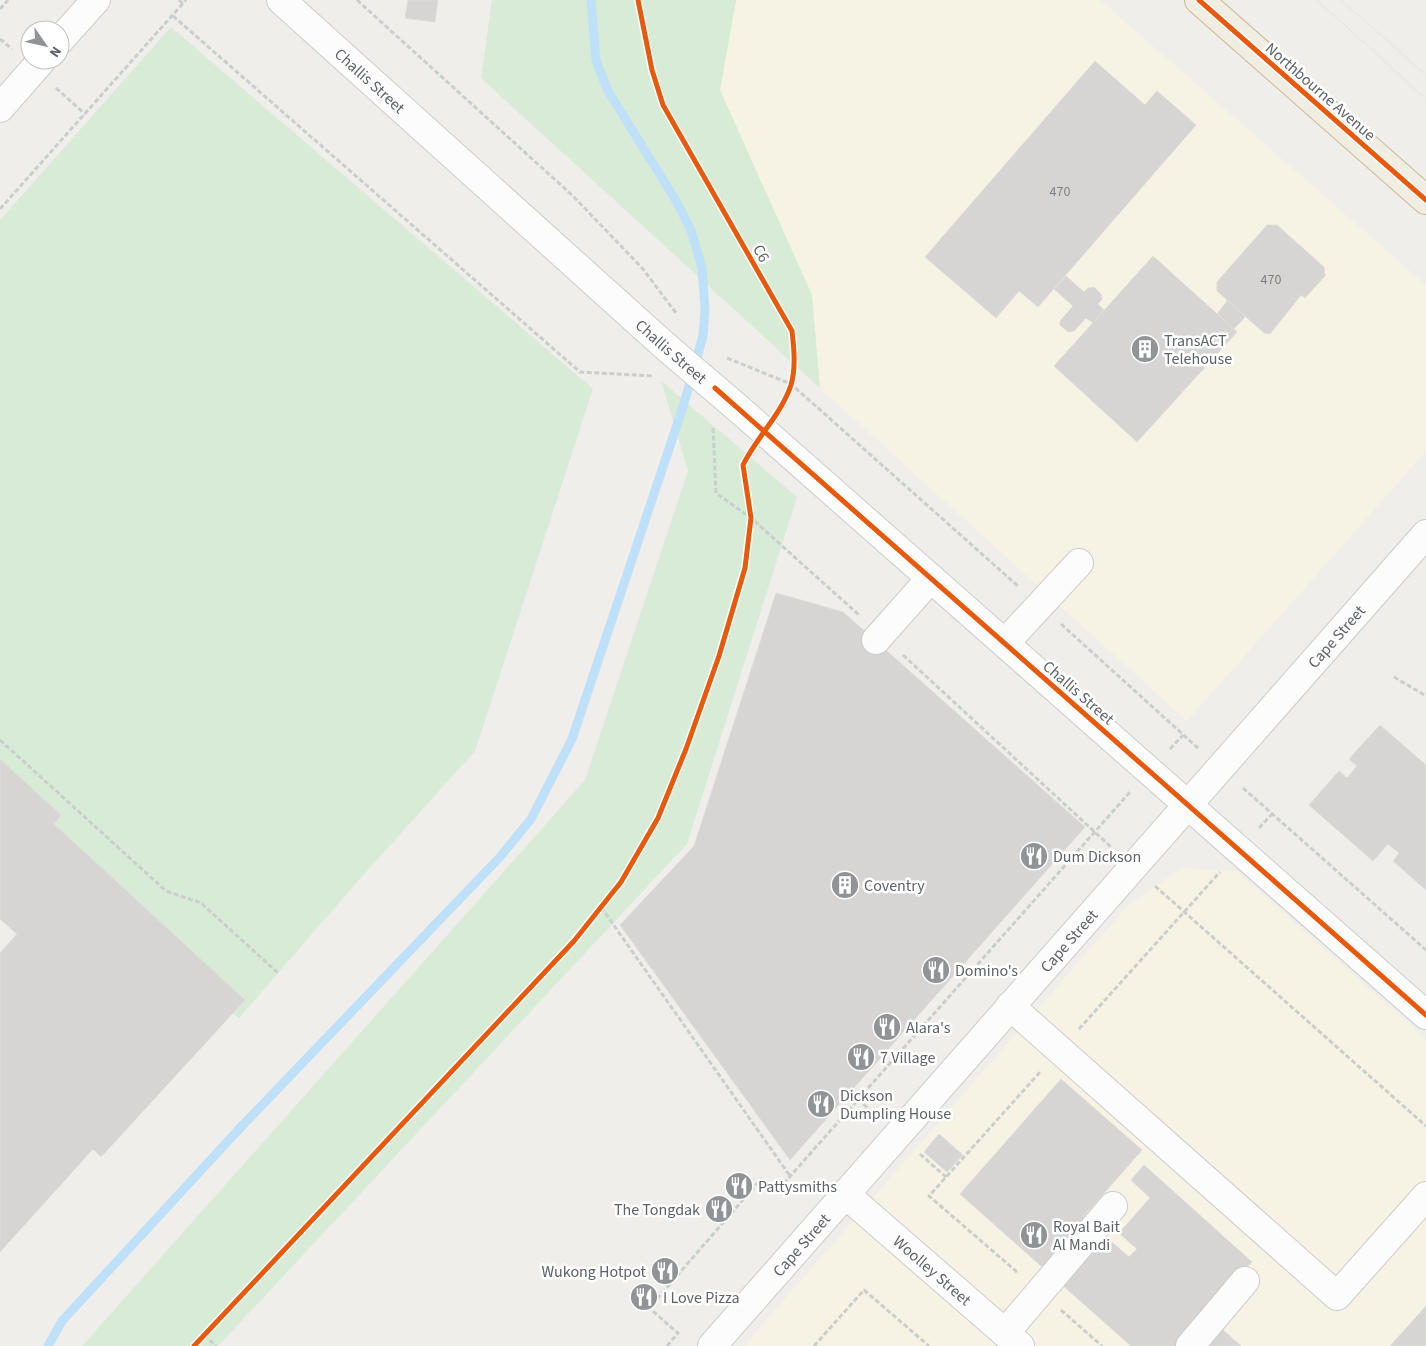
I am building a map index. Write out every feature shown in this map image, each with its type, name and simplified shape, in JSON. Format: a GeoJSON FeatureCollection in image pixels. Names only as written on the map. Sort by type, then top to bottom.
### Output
{"type":"FeatureCollection","features":[{"type":"Feature","properties":{"kind":"highway","name":"Northbourne Avenue"},"geometry":{"type":"LineString","coordinates":[[1199,0],[1426,200]]}},
{"type":"Feature","properties":{"kind":"street"},"geometry":{"type":"LineString","coordinates":[[70,29],[96,0]]}},
{"type":"Feature","properties":{"kind":"street","name":"Challis Street"},"geometry":{"type":"LineString","coordinates":[[281,0],[666,346],[1426,1015]]}},
{"type":"Feature","properties":{"kind":"street"},"geometry":{"type":"LineString","coordinates":[[0,108],[33,70]]}},
{"type":"Feature","properties":{"kind":"street","name":"Cape Street"},"geometry":{"type":"LineString","coordinates":[[712,1346],[1132,866],[1426,534]]}},
{"type":"Feature","properties":{"kind":"street"},"geometry":{"type":"LineString","coordinates":[[1005,643],[1079,563]]}},
{"type":"Feature","properties":{"kind":"street"},"geometry":{"type":"LineString","coordinates":[[878,637],[931,578]]}},
{"type":"Feature","properties":{"kind":"street"},"geometry":{"type":"LineString","coordinates":[[1010,1006],[1337,1296],[1426,1196]]}},
{"type":"Feature","properties":{"kind":"street","name":"Woolley Street"},"geometry":{"type":"LineString","coordinates":[[845,1194],[1012,1339]]}},
{"type":"Feature","properties":{"kind":"street"},"geometry":{"type":"LineString","coordinates":[[1012,1339],[1113,1206]]}},
{"type":"Feature","properties":{"kind":"street"},"geometry":{"type":"LineString","coordinates":[[1190,1346],[1246,1281]]}},
{"type":"Feature","properties":{"kind":"path"},"geometry":{"type":"LineString","coordinates":[[0,9],[8,0]]}},
{"type":"Feature","properties":{"kind":"path"},"geometry":{"type":"LineString","coordinates":[[179,0],[183,4]]}},
{"type":"Feature","properties":{"kind":"path"},"geometry":{"type":"LineString","coordinates":[[0,209],[186,0]]}},
{"type":"Feature","properties":{"kind":"path"},"geometry":{"type":"LineString","coordinates":[[357,0],[573,196],[643,269],[675,312]]}},
{"type":"Feature","properties":{"kind":"path"},"geometry":{"type":"LineString","coordinates":[[173,16],[580,372],[658,376]]}},
{"type":"Feature","properties":{"kind":"path"},"geometry":{"type":"LineString","coordinates":[[723,356],[791,384],[1426,950]]}},
{"type":"Feature","properties":{"kind":"path"},"geometry":{"type":"LineString","coordinates":[[788,390],[792,375]]}},
{"type":"Feature","properties":{"kind":"path"},"geometry":{"type":"LineString","coordinates":[[713,422],[716,493],[751,518],[878,637],[1093,832],[1426,1126]]}},
{"type":"Feature","properties":{"kind":"path"},"geometry":{"type":"LineString","coordinates":[[749,510],[751,518],[750,528]]}},
{"type":"Feature","properties":{"kind":"path"},"geometry":{"type":"LineString","coordinates":[[1394,677],[1426,696]]}},
{"type":"Feature","properties":{"kind":"path"},"geometry":{"type":"LineString","coordinates":[[0,740],[166,890],[201,903],[278,973]]}},
{"type":"Feature","properties":{"kind":"path"},"geometry":{"type":"LineString","coordinates":[[667,1346],[678,1333],[649,1308],[761,1179],[778,1190],[1093,832]]}},
{"type":"Feature","properties":{"kind":"path"},"geometry":{"type":"LineString","coordinates":[[596,913],[606,900]]}},
{"type":"Feature","properties":{"kind":"path"},"geometry":{"type":"LineString","coordinates":[[601,907],[790,1176]]}},
{"type":"Feature","properties":{"kind":"path"},"geometry":{"type":"LineString","coordinates":[[814,1346],[864,1290],[929,1346]]}},
{"type":"Feature","properties":{"kind":"path"},"geometry":{"type":"LineString","coordinates":[[199,1340],[210,1328]]}},
{"type":"Feature","properties":{"kind":"path"},"geometry":{"type":"LineString","coordinates":[[204,1335],[216,1346]]}},
{"type":"Feature","properties":{"kind":"shaded area"},"geometry":{"type":"Polygon","coordinates":[[[736,0],[1100,0],[1426,285],[1426,451],[1187,721],[820,388],[812,295],[720,90],[736,0]]]}},
{"type":"Feature","properties":{"kind":"shaded area"},"geometry":{"type":"Polygon","coordinates":[[[1182,868],[1236,871],[1426,1039],[1426,1346],[744,1346],[1129,904],[1182,868]]]}},
{"type":"Feature","properties":{"kind":"green space"},"geometry":{"type":"Polygon","coordinates":[[[492,0],[736,0],[720,90],[812,295],[820,388],[481,78],[492,0]]]}},
{"type":"Feature","properties":{"kind":"green space"},"geometry":{"type":"Polygon","coordinates":[[[171,27],[593,389],[475,751],[357,882],[239,1018],[233,1013],[245,1000],[54,824],[61,815],[0,759],[0,220],[171,27]]]}},
{"type":"Feature","properties":{"kind":"green space"},"geometry":{"type":"Polygon","coordinates":[[[661,381],[797,497],[687,844],[218,1346],[82,1346],[585,780],[688,471],[661,381]]]}},
{"type":"Feature","properties":{"kind":"building"},"geometry":{"type":"Polygon","coordinates":[[[408,0],[438,0],[435,22],[405,18],[408,0]]]}},
{"type":"Feature","properties":{"kind":"building"},"geometry":{"type":"Polygon","coordinates":[[[1095,61],[1145,105],[1157,91],[1196,125],[1038,307],[1019,291],[996,318],[925,257],[1095,61]]]}},
{"type":"Feature","properties":{"kind":"building","name":"TransACT Telehouse"},"geometry":{"type":"Polygon","coordinates":[[[1267,225],[1277,225],[1324,267],[1325,276],[1305,298],[1301,295],[1270,334],[1264,333],[1217,291],[1217,282],[1267,225]]]}},
{"type":"Feature","properties":{"kind":"building","name":"TransACT Telehouse"},"geometry":{"type":"Polygon","coordinates":[[[1153,256],[1237,332],[1137,442],[1054,366],[1153,256]]]}},
{"type":"Feature","properties":{"kind":"building"},"geometry":{"type":"Polygon","coordinates":[[[1066,276],[1084,292],[1088,288],[1094,287],[1101,294],[1102,299],[1098,304],[1104,310],[1093,323],[1086,318],[1074,331],[1068,332],[1060,325],[1060,321],[1073,306],[1054,289],[1066,276]]]}},
{"type":"Feature","properties":{"kind":"building"},"geometry":{"type":"Polygon","coordinates":[[[1228,300],[1246,316],[1234,329],[1217,314],[1228,300]]]}},
{"type":"Feature","properties":{"kind":"building","name":"Coventry"},"geometry":{"type":"Polygon","coordinates":[[[776,593],[843,612],[1085,827],[790,1160],[620,925],[694,846],[776,593]]]}},
{"type":"Feature","properties":{"kind":"building"},"geometry":{"type":"Polygon","coordinates":[[[1380,725],[1426,765],[1426,890],[1393,861],[1399,853],[1388,844],[1373,861],[1309,805],[1339,771],[1347,778],[1357,766],[1349,759],[1380,725]]]}},
{"type":"Feature","properties":{"kind":"building"},"geometry":{"type":"Polygon","coordinates":[[[0,759],[61,815],[54,824],[245,1000],[101,1157],[93,1149],[0,1252],[0,953],[17,934],[0,919],[0,759]]]}},
{"type":"Feature","properties":{"kind":"building"},"geometry":{"type":"Polygon","coordinates":[[[1061,1079],[1142,1150],[1083,1217],[1129,1257],[1137,1249],[1119,1233],[1150,1198],[1131,1180],[1144,1165],[1252,1262],[1205,1314],[1241,1346],[1131,1346],[960,1194],[1061,1079]]]}},
{"type":"Feature","properties":{"kind":"building"},"geometry":{"type":"Polygon","coordinates":[[[939,1134],[963,1155],[947,1172],[924,1152],[939,1134]]]}},
{"type":"Feature","properties":{"kind":"building"},"geometry":{"type":"Polygon","coordinates":[[[1426,1306],[1426,1346],[1390,1346],[1426,1306]]]}},
{"type":"Feature","properties":{"kind":"waterway"},"geometry":{"type":"LineString","coordinates":[[48,1346],[62,1321],[240,1128],[500,857],[531,819],[572,739],[683,407],[703,336],[705,309],[702,268],[691,230],[675,199],[608,91],[596,61],[591,0]]}},
{"type":"Feature","properties":{"kind":"tram line"},"geometry":{"type":"LineString","coordinates":[[1317,0],[1426,99]]}},
{"type":"Feature","properties":{"kind":"tram line"},"geometry":{"type":"LineString","coordinates":[[1341,0],[1426,75]]}},
{"type":"Feature","properties":{"kind":"cycle path","name":"C6"},"geometry":{"type":"LineString","coordinates":[[194,1346],[574,941],[621,882],[658,818],[686,749],[719,656],[745,568],[751,518],[743,465],[787,396],[793,378],[794,351],[792,331],[663,105],[652,70],[638,0]]}},
{"type":"Feature","properties":{"kind":"cycle path"},"geometry":{"type":"LineString","coordinates":[[1199,0],[1426,200]]}},
{"type":"Feature","properties":{"kind":"cycle path"},"geometry":{"type":"LineString","coordinates":[[715,388],[1426,1015]]}},
{"type":"Feature","properties":{"kind":"place","name":"TransACT Telehouse"},"geometry":{"type":"Point","coordinates":[1145,349]}},
{"type":"Feature","properties":{"kind":"place","name":"Dum Dickson"},"geometry":{"type":"Point","coordinates":[1034,856]}},
{"type":"Feature","properties":{"kind":"place","name":"Coventry"},"geometry":{"type":"Point","coordinates":[845,885]}},
{"type":"Feature","properties":{"kind":"place","name":"Domino's"},"geometry":{"type":"Point","coordinates":[936,970]}},
{"type":"Feature","properties":{"kind":"place","name":"Alara's"},"geometry":{"type":"Point","coordinates":[887,1027]}},
{"type":"Feature","properties":{"kind":"place","name":"7 Village"},"geometry":{"type":"Point","coordinates":[861,1057]}},
{"type":"Feature","properties":{"kind":"place","name":"Dickson Dumpling House"},"geometry":{"type":"Point","coordinates":[821,1104]}},
{"type":"Feature","properties":{"kind":"place","name":"Pattysmiths"},"geometry":{"type":"Point","coordinates":[739,1186]}},
{"type":"Feature","properties":{"kind":"place","name":"The Tongdak"},"geometry":{"type":"Point","coordinates":[719,1209]}},
{"type":"Feature","properties":{"kind":"place","name":"Royal Bait Al Mandi"},"geometry":{"type":"Point","coordinates":[1034,1235]}},
{"type":"Feature","properties":{"kind":"place","name":"Wukong Hotpot"},"geometry":{"type":"Point","coordinates":[665,1271]}},
{"type":"Feature","properties":{"kind":"place","name":"I Love Pizza"},"geometry":{"type":"Point","coordinates":[644,1297]}}]}
